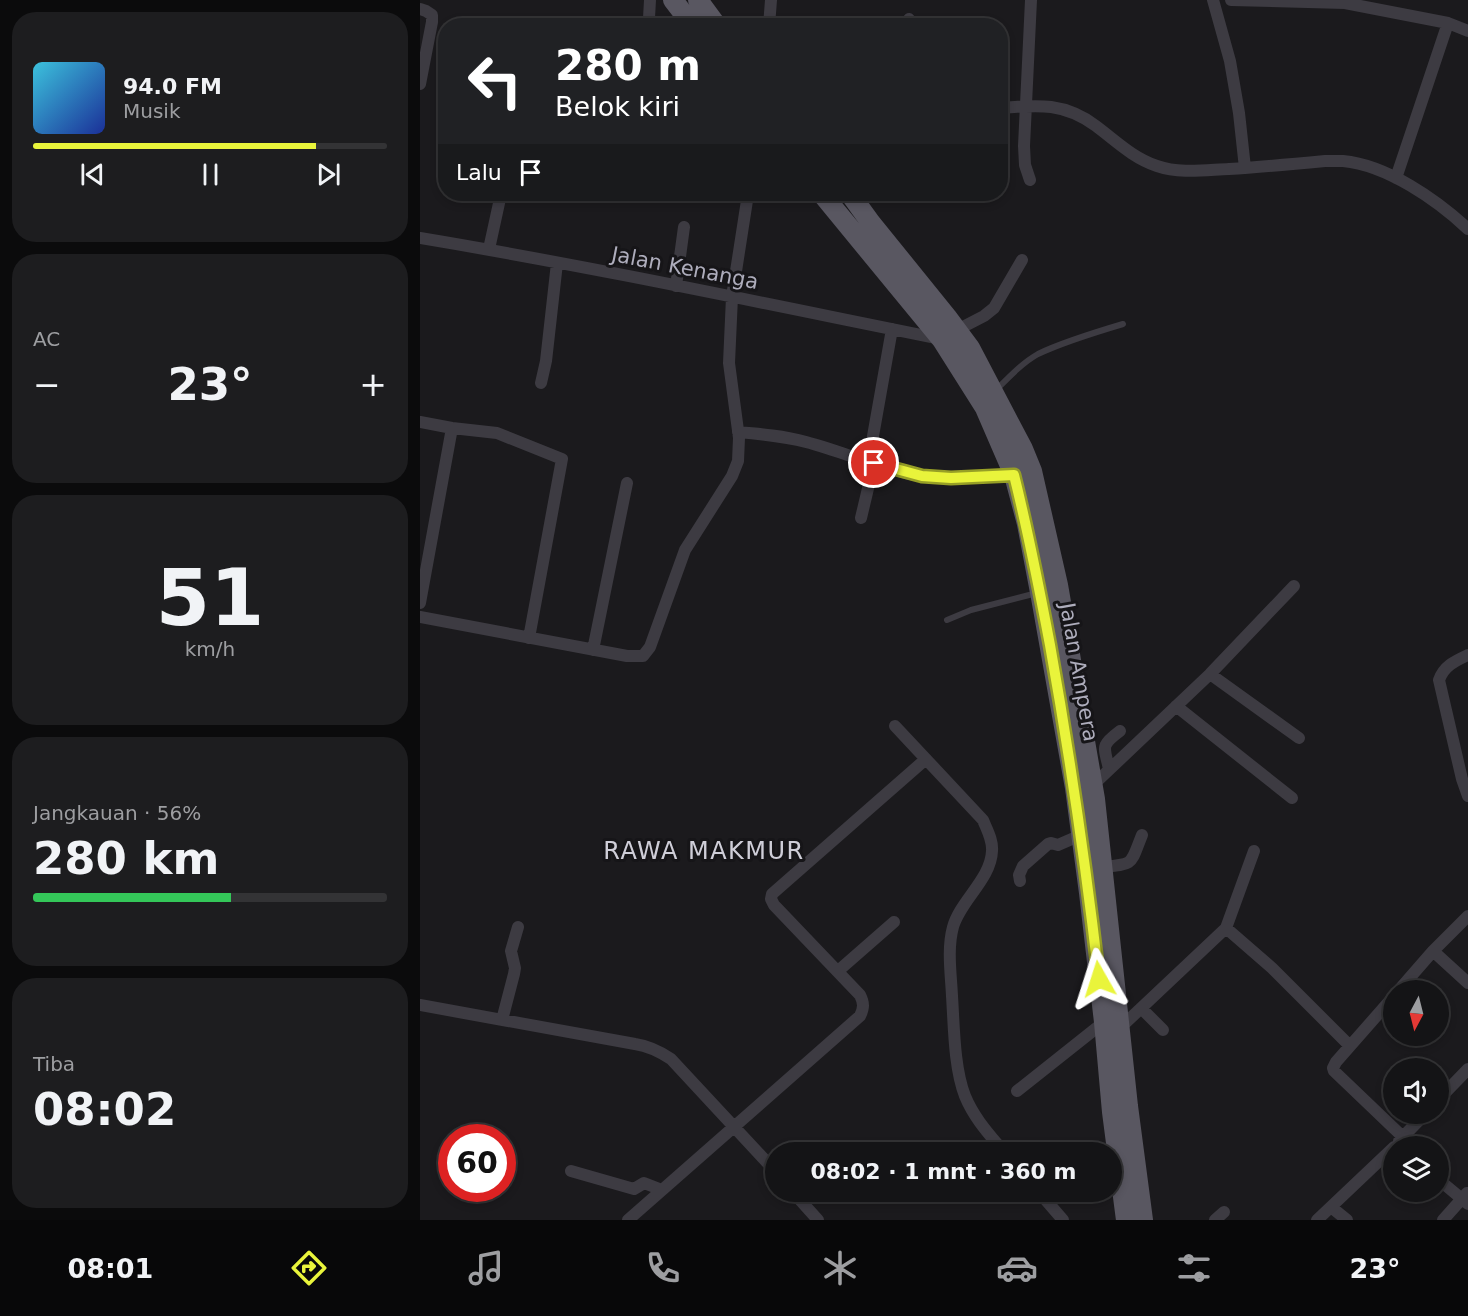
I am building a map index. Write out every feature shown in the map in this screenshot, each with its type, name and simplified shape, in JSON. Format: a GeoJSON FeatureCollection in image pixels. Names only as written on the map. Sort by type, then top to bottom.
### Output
{"type":"FeatureCollection","features":[{"type":"Feature","properties":{"kind":"main road"},"geometry":{"type":"LineString","coordinates":[[672,0],[687,18]]}},
{"type":"Feature","properties":{"kind":"main road"},"geometry":{"type":"LineString","coordinates":[[698,0],[711,18]]}},
{"type":"Feature","properties":{"kind":"main road","name":"Jalan Ampera"},"geometry":{"type":"LineString","coordinates":[[828,201],[949,335],[985,408],[1014,475],[1027,524],[1040,592],[1081,835],[1097,892],[1112,1025],[1143,1220]]}},
{"type":"Feature","properties":{"kind":"main road","name":"Jalan Ampera"},"geometry":{"type":"LineString","coordinates":[[855,201],[947,317],[949,335]]}},
{"type":"Feature","properties":{"kind":"main road","name":"Jalan Ampera"},"geometry":{"type":"LineString","coordinates":[[949,335],[970,348],[1023,449],[1032,471],[1058,585],[1095,799],[1103,867],[1097,892]]}},
{"type":"Feature","properties":{"kind":"main road","name":"Jalan Ampera"},"geometry":{"type":"LineString","coordinates":[[1112,1025],[1112,1112],[1126,1220]]}},
{"type":"Feature","properties":{"kind":"street"},"geometry":{"type":"LineString","coordinates":[[649,18],[650,0]]}},
{"type":"Feature","properties":{"kind":"street"},"geometry":{"type":"LineString","coordinates":[[770,18],[771,0]]}},
{"type":"Feature","properties":{"kind":"street"},"geometry":{"type":"LineString","coordinates":[[1029,180],[1024,146],[1031,0]]}},
{"type":"Feature","properties":{"kind":"street"},"geometry":{"type":"LineString","coordinates":[[1213,0],[1230,61],[1245,168]]}},
{"type":"Feature","properties":{"kind":"street"},"geometry":{"type":"LineString","coordinates":[[1231,0],[1345,3],[1448,23],[1468,31]]}},
{"type":"Feature","properties":{"kind":"street"},"geometry":{"type":"LineString","coordinates":[[420,9],[432,15],[432,22],[420,84]]}},
{"type":"Feature","properties":{"kind":"street"},"geometry":{"type":"LineString","coordinates":[[1396,178],[1448,23]]}},
{"type":"Feature","properties":{"kind":"street"},"geometry":{"type":"LineString","coordinates":[[1008,107],[1042,105],[1067,111],[1094,124],[1132,154],[1158,167],[1174,171],[1344,161],[1396,178],[1431,198],[1468,229]]}},
{"type":"Feature","properties":{"kind":"street"},"geometry":{"type":"LineString","coordinates":[[489,249],[499,201]]}},
{"type":"Feature","properties":{"kind":"street"},"geometry":{"type":"LineString","coordinates":[[420,617],[627,656],[643,656],[650,647],[685,550],[732,476],[738,461],[738,432],[729,363],[732,297],[747,201]]}},
{"type":"Feature","properties":{"kind":"street"},"geometry":{"type":"LineString","coordinates":[[676,286],[684,227]]}},
{"type":"Feature","properties":{"kind":"street","name":"Jalan Kenanga"},"geometry":{"type":"LineString","coordinates":[[420,238],[489,249],[892,329],[949,335]]}},
{"type":"Feature","properties":{"kind":"street"},"geometry":{"type":"LineString","coordinates":[[949,335],[994,308],[1022,260]]}},
{"type":"Feature","properties":{"kind":"street"},"geometry":{"type":"LineString","coordinates":[[541,383],[546,361],[557,263]]}},
{"type":"Feature","properties":{"kind":"street"},"geometry":{"type":"LineString","coordinates":[[861,518],[892,329]]}},
{"type":"Feature","properties":{"kind":"street"},"geometry":{"type":"LineString","coordinates":[[420,422],[497,433],[562,459],[529,638]]}},
{"type":"Feature","properties":{"kind":"street"},"geometry":{"type":"LineString","coordinates":[[420,603],[452,428]]}},
{"type":"Feature","properties":{"kind":"street"},"geometry":{"type":"LineString","coordinates":[[738,432],[772,435],[807,442],[872,458],[922,476],[951,478],[1014,475]]}},
{"type":"Feature","properties":{"kind":"street"},"geometry":{"type":"LineString","coordinates":[[593,650],[627,483]]}},
{"type":"Feature","properties":{"kind":"street"},"geometry":{"type":"LineString","coordinates":[[1092,786],[1210,674],[1294,586]]}},
{"type":"Feature","properties":{"kind":"street"},"geometry":{"type":"LineString","coordinates":[[1468,656],[1446,667],[1439,680],[1468,796]]}},
{"type":"Feature","properties":{"kind":"street"},"geometry":{"type":"LineString","coordinates":[[1210,674],[1299,738]]}},
{"type":"Feature","properties":{"kind":"street"},"geometry":{"type":"LineString","coordinates":[[1176,706],[1292,798]]}},
{"type":"Feature","properties":{"kind":"street"},"geometry":{"type":"LineString","coordinates":[[895,726],[983,820],[990,836],[991,859],[983,877],[957,916],[953,928],[950,940],[950,965],[958,1069],[964,1094],[978,1122],[995,1142]]}},
{"type":"Feature","properties":{"kind":"street"},"geometry":{"type":"LineString","coordinates":[[1109,769],[1104,745],[1120,731]]}},
{"type":"Feature","properties":{"kind":"street"},"geometry":{"type":"LineString","coordinates":[[628,1220],[860,1016],[864,1003],[860,995],[774,905],[771,899],[772,894],[926,759]]}},
{"type":"Feature","properties":{"kind":"street"},"geometry":{"type":"LineString","coordinates":[[1020,880],[1019,875],[1023,866],[1048,844],[1058,846],[1081,835]]}},
{"type":"Feature","properties":{"kind":"street"},"geometry":{"type":"LineString","coordinates":[[1103,867],[1129,863],[1142,835]]}},
{"type":"Feature","properties":{"kind":"street"},"geometry":{"type":"LineString","coordinates":[[1017,1091],[1112,1025],[1141,1008],[1226,927],[1254,851]]}},
{"type":"Feature","properties":{"kind":"street"},"geometry":{"type":"LineString","coordinates":[[1408,980],[1468,916]]}},
{"type":"Feature","properties":{"kind":"street"},"geometry":{"type":"LineString","coordinates":[[838,971],[894,921]]}},
{"type":"Feature","properties":{"kind":"street"},"geometry":{"type":"LineString","coordinates":[[502,1020],[514,974],[511,951],[518,927]]}},
{"type":"Feature","properties":{"kind":"street"},"geometry":{"type":"LineString","coordinates":[[1226,927],[1272,968],[1350,1046]]}},
{"type":"Feature","properties":{"kind":"street"},"geometry":{"type":"LineString","coordinates":[[1433,951],[1468,983]]}},
{"type":"Feature","properties":{"kind":"street"},"geometry":{"type":"LineString","coordinates":[[420,1005],[642,1045],[658,1050],[671,1059],[765,1160]]}},
{"type":"Feature","properties":{"kind":"street"},"geometry":{"type":"LineString","coordinates":[[1141,1008],[1163,1029]]}},
{"type":"Feature","properties":{"kind":"street"},"geometry":{"type":"LineString","coordinates":[[1383,1008],[1334,1065],[1334,1071],[1389,1136]]}},
{"type":"Feature","properties":{"kind":"street"},"geometry":{"type":"LineString","coordinates":[[1449,1089],[1468,1069]]}},
{"type":"Feature","properties":{"kind":"street"},"geometry":{"type":"LineString","coordinates":[[1404,1136],[1415,1124]]}},
{"type":"Feature","properties":{"kind":"street"},"geometry":{"type":"LineString","coordinates":[[1317,1220],[1383,1157]]}},
{"type":"Feature","properties":{"kind":"street"},"geometry":{"type":"LineString","coordinates":[[571,1171],[634,1190],[644,1183],[662,1190]]}},
{"type":"Feature","properties":{"kind":"street"},"geometry":{"type":"LineString","coordinates":[[1443,1220],[1466,1198],[1449,1186]]}},
{"type":"Feature","properties":{"kind":"street"},"geometry":{"type":"LineString","coordinates":[[802,1202],[818,1220]]}},
{"type":"Feature","properties":{"kind":"street"},"geometry":{"type":"LineString","coordinates":[[1047,1202],[1063,1220]]}},
{"type":"Feature","properties":{"kind":"street"},"geometry":{"type":"LineString","coordinates":[[1331,1207],[1347,1220]]}},
{"type":"Feature","properties":{"kind":"lane"},"geometry":{"type":"LineString","coordinates":[[994,393],[1015,371],[1037,355],[1122,324]]}},
{"type":"Feature","properties":{"kind":"lane"},"geometry":{"type":"LineString","coordinates":[[947,620],[971,610],[1040,592]]}},
{"type":"Feature","properties":{"kind":"district","name":"RAWA MAKMUR"},"geometry":{"type":"Point","coordinates":[704,851]}},
{"type":"Feature","properties":{"kind":"route"},"geometry":{"type":"LineString","coordinates":[[874,463],[922,476],[951,478],[1014,475],[1027,524],[1073,778],[1099,979]]}}]}
